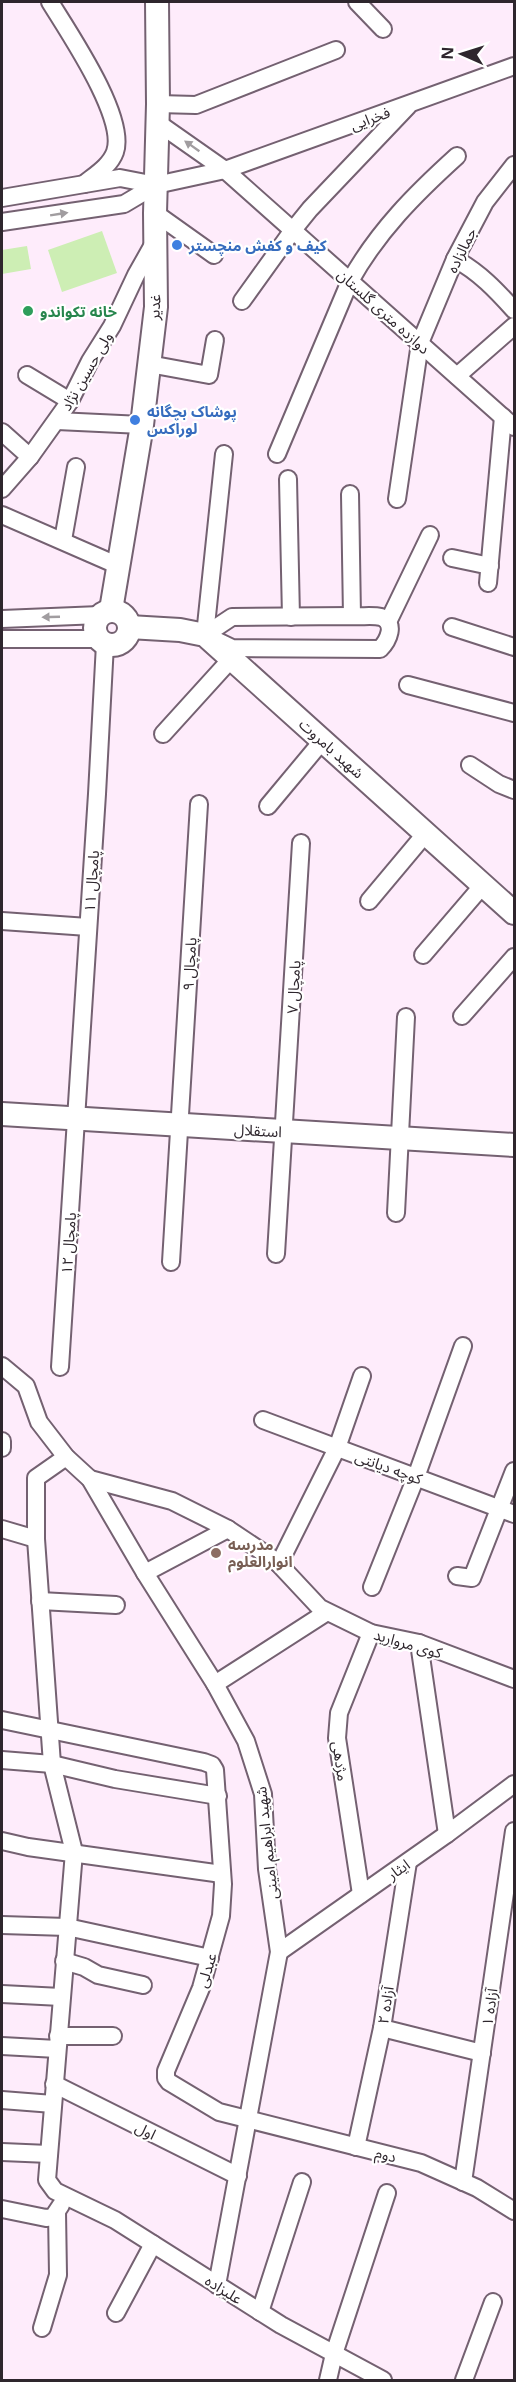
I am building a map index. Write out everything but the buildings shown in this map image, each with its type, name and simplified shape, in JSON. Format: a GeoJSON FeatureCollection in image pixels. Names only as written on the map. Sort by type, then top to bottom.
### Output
{"type":"FeatureCollection","features":[{"type":"Feature","properties":{"kind":"main road","name":"غدیر"},"geometry":{"type":"LineString","coordinates":[[105,613],[119,566],[142,425],[156,308],[157,2]]}},
{"type":"Feature","properties":{"kind":"main road"},"geometry":{"type":"LineString","coordinates":[[105,613],[124,615],[129,627],[128,636],[122,642],[113,645],[102,641],[95,631],[95,622],[105,613]]}},
{"type":"Feature","properties":{"kind":"main road"},"geometry":{"type":"LineString","coordinates":[[129,627],[180,630],[205,635]]}},
{"type":"Feature","properties":{"kind":"main road","name":"شهید بامروت"},"geometry":{"type":"LineString","coordinates":[[205,635],[514,914]]}},
{"type":"Feature","properties":{"kind":"main road","name":"استقلال"},"geometry":{"type":"LineString","coordinates":[[2,1114],[514,1144]]}},
{"type":"Feature","properties":{"kind":"street"},"geometry":{"type":"LineString","coordinates":[[50,2],[84,58],[113,116],[117,130],[116,150],[111,162],[84,184]]}},
{"type":"Feature","properties":{"kind":"street"},"geometry":{"type":"LineString","coordinates":[[358,2],[383,29]]}},
{"type":"Feature","properties":{"kind":"street"},"geometry":{"type":"LineString","coordinates":[[158,113],[196,105],[336,50]]}},
{"type":"Feature","properties":{"kind":"street","name":"فخرایی"},"geometry":{"type":"LineString","coordinates":[[225,170],[514,66]]}},
{"type":"Feature","properties":{"kind":"street"},"geometry":{"type":"LineString","coordinates":[[242,302],[293,230],[411,103]]}},
{"type":"Feature","properties":{"kind":"street","name":"دوازده متری گلستان"},"geometry":{"type":"LineString","coordinates":[[158,113],[509,422]]}},
{"type":"Feature","properties":{"kind":"street"},"geometry":{"type":"LineString","coordinates":[[277,454],[350,280],[360,262],[396,214],[457,156]]}},
{"type":"Feature","properties":{"kind":"street","name":"جمالزاده"},"geometry":{"type":"LineString","coordinates":[[397,499],[420,343],[455,259],[485,202],[514,165]]}},
{"type":"Feature","properties":{"kind":"street"},"geometry":{"type":"LineString","coordinates":[[2,222],[124,204],[156,185],[225,170]]}},
{"type":"Feature","properties":{"kind":"street"},"geometry":{"type":"LineString","coordinates":[[2,198],[120,178],[156,185]]}},
{"type":"Feature","properties":{"kind":"street"},"geometry":{"type":"LineString","coordinates":[[155,213],[214,255]]}},
{"type":"Feature","properties":{"kind":"street","name":"ولی حسین نژاد"},"geometry":{"type":"LineString","coordinates":[[2,489],[30,457],[70,401],[155,242]]}},
{"type":"Feature","properties":{"kind":"street"},"geometry":{"type":"LineString","coordinates":[[455,259],[469,266],[488,281],[514,310]]}},
{"type":"Feature","properties":{"kind":"street"},"geometry":{"type":"LineString","coordinates":[[457,376],[514,326]]}},
{"type":"Feature","properties":{"kind":"street"},"geometry":{"type":"LineString","coordinates":[[149,364],[209,375],[215,340]]}},
{"type":"Feature","properties":{"kind":"street"},"geometry":{"type":"LineString","coordinates":[[27,375],[70,401]]}},
{"type":"Feature","properties":{"kind":"street"},"geometry":{"type":"LineString","coordinates":[[57,421],[142,425]]}},
{"type":"Feature","properties":{"kind":"street"},"geometry":{"type":"LineString","coordinates":[[488,583],[509,422]]}},
{"type":"Feature","properties":{"kind":"street"},"geometry":{"type":"LineString","coordinates":[[2,432],[30,457]]}},
{"type":"Feature","properties":{"kind":"street"},"geometry":{"type":"LineString","coordinates":[[205,635],[224,454]]}},
{"type":"Feature","properties":{"kind":"street"},"geometry":{"type":"LineString","coordinates":[[63,540],[76,467]]}},
{"type":"Feature","properties":{"kind":"street"},"geometry":{"type":"LineString","coordinates":[[288,479],[291,616]]}},
{"type":"Feature","properties":{"kind":"street"},"geometry":{"type":"LineString","coordinates":[[350,494],[352,616]]}},
{"type":"Feature","properties":{"kind":"street"},"geometry":{"type":"LineString","coordinates":[[2,515],[119,566]]}},
{"type":"Feature","properties":{"kind":"street"},"geometry":{"type":"LineString","coordinates":[[205,635],[232,648],[380,649],[388,641],[390,632],[388,622],[430,535]]}},
{"type":"Feature","properties":{"kind":"street"},"geometry":{"type":"LineString","coordinates":[[452,558],[490,566]]}},
{"type":"Feature","properties":{"kind":"street"},"geometry":{"type":"LineString","coordinates":[[2,619],[105,613]]}},
{"type":"Feature","properties":{"kind":"street"},"geometry":{"type":"LineString","coordinates":[[205,635],[232,617],[352,616],[382,617],[388,622]]}},
{"type":"Feature","properties":{"kind":"street"},"geometry":{"type":"LineString","coordinates":[[452,627],[514,647]]}},
{"type":"Feature","properties":{"kind":"street"},"geometry":{"type":"LineString","coordinates":[[2,639],[102,641]]}},
{"type":"Feature","properties":{"kind":"street","name":"پامچال ۱۱"},"geometry":{"type":"LineString","coordinates":[[76,1119],[102,641]]}},
{"type":"Feature","properties":{"kind":"street"},"geometry":{"type":"LineString","coordinates":[[163,734],[232,658]]}},
{"type":"Feature","properties":{"kind":"street"},"geometry":{"type":"LineString","coordinates":[[408,685],[514,713]]}},
{"type":"Feature","properties":{"kind":"street"},"geometry":{"type":"LineString","coordinates":[[268,806],[323,740]]}},
{"type":"Feature","properties":{"kind":"street"},"geometry":{"type":"LineString","coordinates":[[470,765],[499,784],[514,790]]}},
{"type":"Feature","properties":{"kind":"street","name":"پامچال ۹"},"geometry":{"type":"LineString","coordinates":[[171,1262],[199,804]]}},
{"type":"Feature","properties":{"kind":"street"},"geometry":{"type":"LineString","coordinates":[[369,901],[426,833]]}},
{"type":"Feature","properties":{"kind":"street","name":"پامچال ۷"},"geometry":{"type":"LineString","coordinates":[[276,1254],[301,843]]}},
{"type":"Feature","properties":{"kind":"street"},"geometry":{"type":"LineString","coordinates":[[423,955],[483,885]]}},
{"type":"Feature","properties":{"kind":"street"},"geometry":{"type":"LineString","coordinates":[[2,921],[88,927]]}},
{"type":"Feature","properties":{"kind":"street"},"geometry":{"type":"LineString","coordinates":[[462,1016],[514,957]]}},
{"type":"Feature","properties":{"kind":"street"},"geometry":{"type":"LineString","coordinates":[[396,1213],[406,1017]]}},
{"type":"Feature","properties":{"kind":"street","name":"پامچال ۱۲"},"geometry":{"type":"LineString","coordinates":[[60,1367],[76,1119]]}},
{"type":"Feature","properties":{"kind":"street"},"geometry":{"type":"LineString","coordinates":[[372,1587],[416,1477],[463,1346]]}},
{"type":"Feature","properties":{"kind":"street","name":"شهید ابراهیم امینی"},"geometry":{"type":"LineString","coordinates":[[2,1366],[26,1386],[39,1422],[66,1457],[90,1479],[145,1573],[215,1684],[246,1741],[263,1794],[267,1869],[279,1952],[218,2285]]}},
{"type":"Feature","properties":{"kind":"street"},"geometry":{"type":"LineString","coordinates":[[279,1564],[337,1448],[362,1376]]}},
{"type":"Feature","properties":{"kind":"street","name":"کوچه دیانتی"},"geometry":{"type":"LineString","coordinates":[[263,1420],[507,1511]]}},
{"type":"Feature","properties":{"kind":"street"},"geometry":{"type":"LineString","coordinates":[[2,1441],[2,1448]]}},
{"type":"Feature","properties":{"kind":"street"},"geometry":{"type":"LineString","coordinates":[[42,2328],[58,2275],[57,2212],[61,2194],[47,2180],[74,1852],[52,1764],[36,1539],[36,1478],[66,1457]]}},
{"type":"Feature","properties":{"kind":"street"},"geometry":{"type":"LineString","coordinates":[[457,1576],[472,1578],[507,1511],[514,1471]]}},
{"type":"Feature","properties":{"kind":"street","name":"کوی مروارید"},"geometry":{"type":"LineString","coordinates":[[90,1479],[172,1501],[228,1529],[279,1564],[320,1608],[371,1633],[419,1642],[514,1679]]}},
{"type":"Feature","properties":{"kind":"street"},"geometry":{"type":"LineString","coordinates":[[2,1529],[36,1539]]}},
{"type":"Feature","properties":{"kind":"street"},"geometry":{"type":"LineString","coordinates":[[145,1573],[228,1529]]}},
{"type":"Feature","properties":{"kind":"street"},"geometry":{"type":"LineString","coordinates":[[40,1601],[116,1605]]}},
{"type":"Feature","properties":{"kind":"street"},"geometry":{"type":"LineString","coordinates":[[215,1684],[327,1612]]}},
{"type":"Feature","properties":{"kind":"street","name":"مژدهی"},"geometry":{"type":"LineString","coordinates":[[361,1894],[337,1727],[339,1713],[371,1633]]}},
{"type":"Feature","properties":{"kind":"street"},"geometry":{"type":"LineString","coordinates":[[419,1642],[447,1834]]}},
{"type":"Feature","properties":{"kind":"street"},"geometry":{"type":"LineString","coordinates":[[2,1720],[49,1730]]}},
{"type":"Feature","properties":{"kind":"street","name":"عبدلی"},"geometry":{"type":"LineString","coordinates":[[49,1730],[212,1765],[215,1770],[222,1874],[221,1916],[201,1988],[166,2071],[166,2078],[219,2112],[248,2120]]}},
{"type":"Feature","properties":{"kind":"street"},"geometry":{"type":"LineString","coordinates":[[2,1760],[52,1764],[125,1781],[218,1796]]}},
{"type":"Feature","properties":{"kind":"street","name":"ایثار"},"geometry":{"type":"LineString","coordinates":[[279,1952],[408,1862],[514,1784]]}},
{"type":"Feature","properties":{"kind":"street","name":"آزاده ۱"},"geometry":{"type":"LineString","coordinates":[[463,2182],[514,1831]]}},
{"type":"Feature","properties":{"kind":"street"},"geometry":{"type":"LineString","coordinates":[[2,1841],[28,1847],[222,1874]]}},
{"type":"Feature","properties":{"kind":"street","name":"آزاده ۲"},"geometry":{"type":"LineString","coordinates":[[356,2147],[382,2028],[408,1862]]}},
{"type":"Feature","properties":{"kind":"street"},"geometry":{"type":"LineString","coordinates":[[2,1925],[67,1927],[210,1958]]}},
{"type":"Feature","properties":{"kind":"street"},"geometry":{"type":"LineString","coordinates":[[64,1961],[84,1967],[98,1975],[143,1985]]}},
{"type":"Feature","properties":{"kind":"street"},"geometry":{"type":"LineString","coordinates":[[2,1994],[61,1997]]}},
{"type":"Feature","properties":{"kind":"street"},"geometry":{"type":"LineString","coordinates":[[382,2028],[482,2053]]}},
{"type":"Feature","properties":{"kind":"street"},"geometry":{"type":"LineString","coordinates":[[2,2046],[113,2036]]}},
{"type":"Feature","properties":{"kind":"street","name":"اول"},"geometry":{"type":"LineString","coordinates":[[54,2084],[237,2176]]}},
{"type":"Feature","properties":{"kind":"street"},"geometry":{"type":"LineString","coordinates":[[2,2100],[53,2104]]}},
{"type":"Feature","properties":{"kind":"street","name":"دوم"},"geometry":{"type":"LineString","coordinates":[[248,2120],[421,2163],[463,2182],[514,2211]]}},
{"type":"Feature","properties":{"kind":"street"},"geometry":{"type":"LineString","coordinates":[[2,2152],[49,2154]]}},
{"type":"Feature","properties":{"kind":"street"},"geometry":{"type":"LineString","coordinates":[[260,2312],[302,2182]]}},
{"type":"Feature","properties":{"kind":"street"},"geometry":{"type":"LineString","coordinates":[[328,2380],[334,2354],[387,2193]]}},
{"type":"Feature","properties":{"kind":"street","name":"علیزاده"},"geometry":{"type":"LineString","coordinates":[[61,2194],[115,2220],[260,2312],[383,2380]]}},
{"type":"Feature","properties":{"kind":"street"},"geometry":{"type":"LineString","coordinates":[[2,2209],[46,2218],[53,2217],[57,2212]]}},
{"type":"Feature","properties":{"kind":"street"},"geometry":{"type":"LineString","coordinates":[[116,2313],[153,2244]]}},
{"type":"Feature","properties":{"kind":"street"},"geometry":{"type":"LineString","coordinates":[[465,2380],[493,2302]]}},
{"type":"Feature","properties":{"kind":"green space"},"geometry":{"type":"Polygon","coordinates":[[[102,231],[117,273],[62,292],[48,250],[102,231]]]}},
{"type":"Feature","properties":{"kind":"green space"},"geometry":{"type":"Polygon","coordinates":[[[27,246],[31,269],[2,274],[2,250],[27,246]]]}},
{"type":"Feature","properties":{"kind":"place","name":"کیف و کفش منچستر"},"geometry":{"type":"Point","coordinates":[177,245]}},
{"type":"Feature","properties":{"kind":"place","name":"خانه تکواندو"},"geometry":{"type":"Point","coordinates":[28,311]}},
{"type":"Feature","properties":{"kind":"place","name":"پوشاک بچگانه لوراکس"},"geometry":{"type":"Point","coordinates":[135,420]}},
{"type":"Feature","properties":{"kind":"place","name":"مدرسه انوارالعلوم"},"geometry":{"type":"Point","coordinates":[216,1553]}}]}
